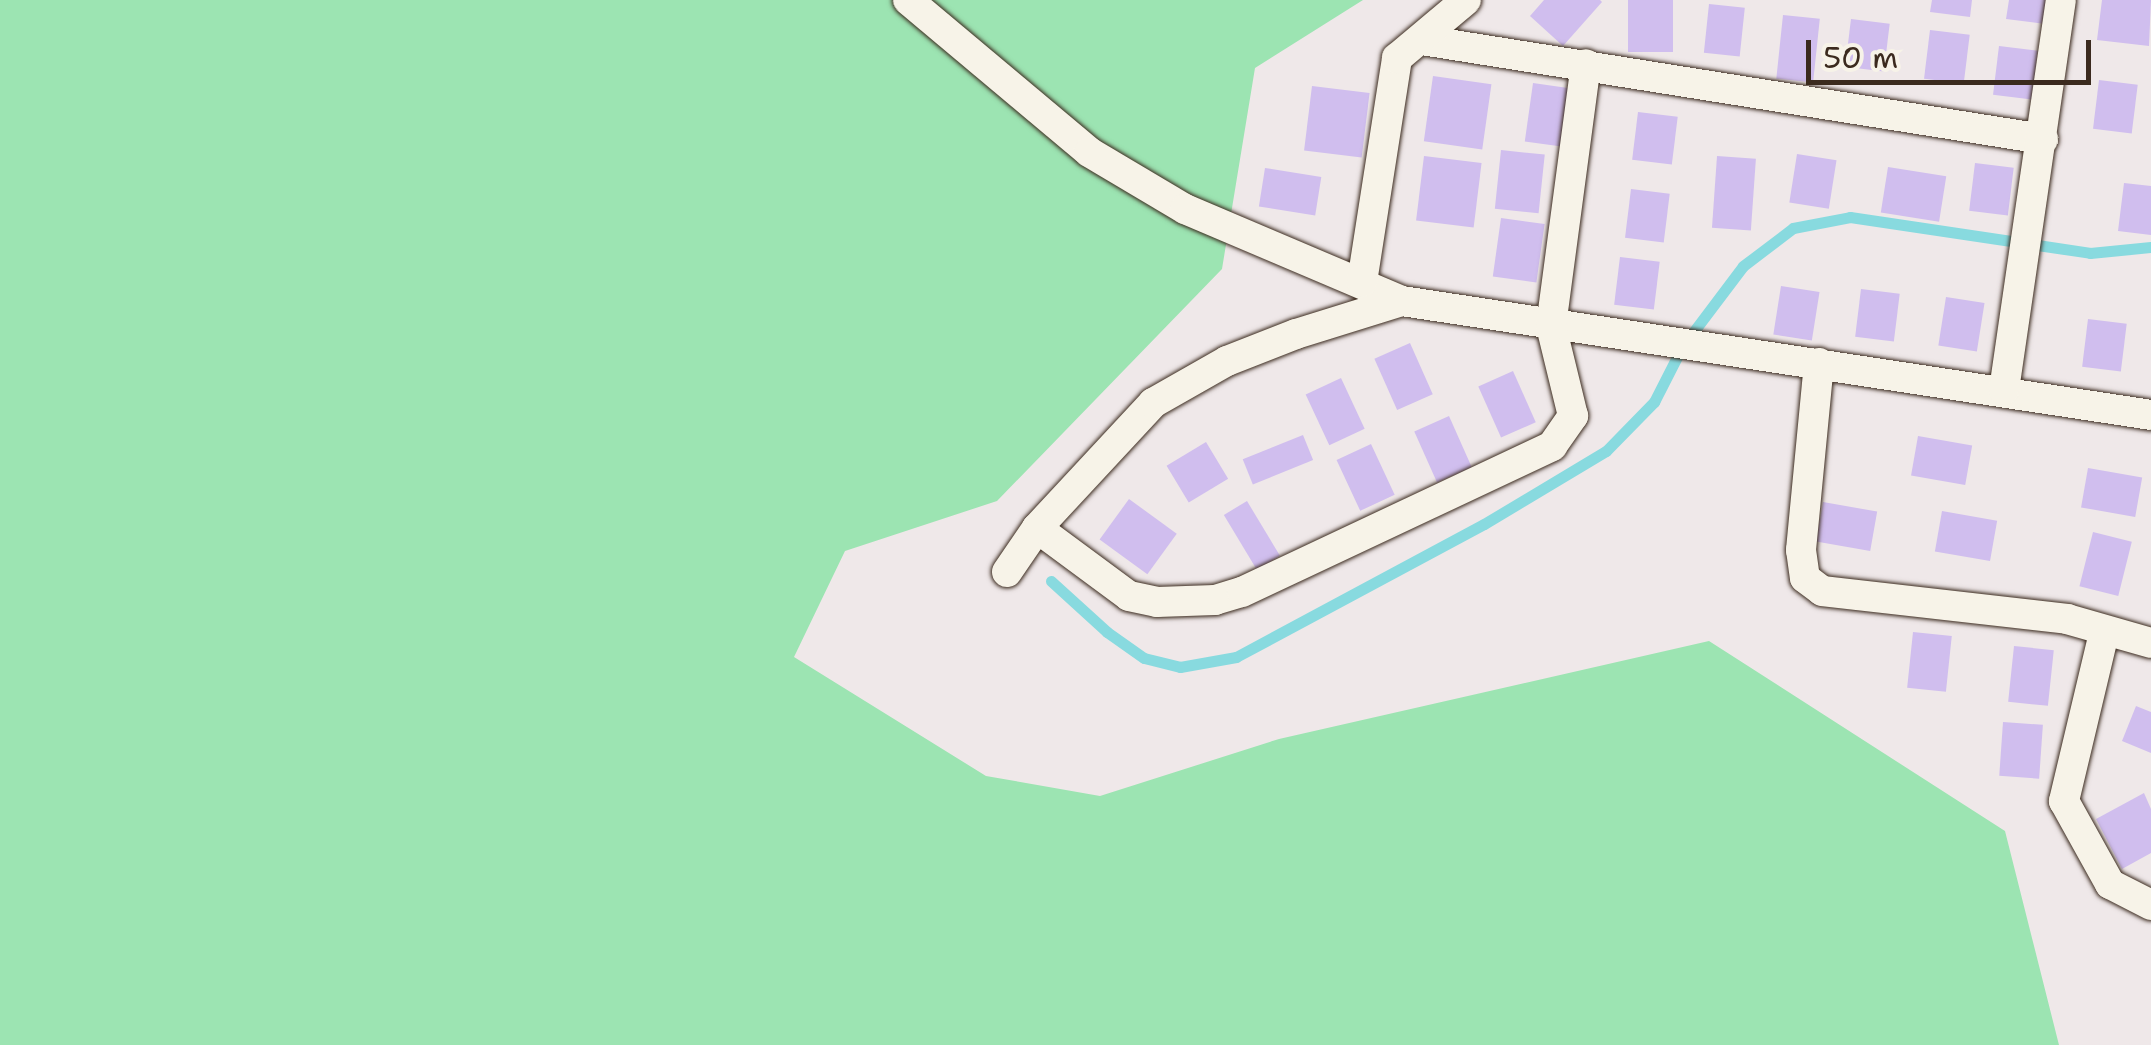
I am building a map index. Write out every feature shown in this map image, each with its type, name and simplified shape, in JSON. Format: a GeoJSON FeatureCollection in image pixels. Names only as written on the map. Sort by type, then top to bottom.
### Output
{"type":"FeatureCollection","features":[{"type":"Feature","properties":{"kind":"street"},"geometry":{"type":"LineString","coordinates":[[908,0],[1090,152],[1185,208],[1402,301],[2151,415]]}},
{"type":"Feature","properties":{"kind":"street"},"geometry":{"type":"LineString","coordinates":[[1362,282],[1396,58],[1466,0]]}},
{"type":"Feature","properties":{"kind":"street"},"geometry":{"type":"LineString","coordinates":[[2004,390],[2061,0]]}},
{"type":"Feature","properties":{"kind":"street"},"geometry":{"type":"LineString","coordinates":[[1422,40],[2042,139]]}},
{"type":"Feature","properties":{"kind":"street"},"geometry":{"type":"LineString","coordinates":[[1037,528],[1129,596],[1190,602],[1242,592],[1552,446],[1573,416],[1551,326],[1586,64]]}},
{"type":"Feature","properties":{"kind":"street"},"geometry":{"type":"LineString","coordinates":[[1007,572],[1037,528],[1153,404],[1226,362],[1296,334],[1402,301]]}},
{"type":"Feature","properties":{"kind":"street"},"geometry":{"type":"LineString","coordinates":[[1819,363],[1801,550],[1805,578],[1822,590],[2067,619],[2104,634],[2151,643]]}},
{"type":"Feature","properties":{"kind":"street"},"geometry":{"type":"LineString","coordinates":[[2104,634],[2064,801],[2110,884],[2151,905]]}},
{"type":"Feature","properties":{"kind":"green space"},"geometry":{"type":"Polygon","coordinates":[[[0,0],[1363,0],[1255,68],[1222,269],[997,501],[845,551],[794,657],[986,776],[1100,796],[1279,739],[1709,641],[2005,831],[2059,1045],[0,1045],[0,0]]]}},
{"type":"Feature","properties":{"kind":"building"},"geometry":{"type":"Polygon","coordinates":[[[1544,0],[1602,2],[1563,46],[1530,16],[1544,0]]]}},
{"type":"Feature","properties":{"kind":"building"},"geometry":{"type":"Polygon","coordinates":[[[1628,0],[1673,0],[1673,52],[1628,52],[1628,0]]]}},
{"type":"Feature","properties":{"kind":"building"},"geometry":{"type":"Polygon","coordinates":[[[1932,0],[1972,0],[1970,17],[1930,12],[1932,0]]]}},
{"type":"Feature","properties":{"kind":"building"},"geometry":{"type":"Polygon","coordinates":[[[2009,0],[2049,0],[2045,24],[2006,19],[2009,0]]]}},
{"type":"Feature","properties":{"kind":"building"},"geometry":{"type":"Polygon","coordinates":[[[2102,0],[2151,0],[2149,46],[2097,40],[2102,0]]]}},
{"type":"Feature","properties":{"kind":"building"},"geometry":{"type":"Polygon","coordinates":[[[1709,4],[1745,8],[1740,56],[1704,53],[1709,4]]]}},
{"type":"Feature","properties":{"kind":"building"},"geometry":{"type":"Polygon","coordinates":[[[1783,15],[1820,19],[1813,83],[1776,79],[1783,15]]]}},
{"type":"Feature","properties":{"kind":"building"},"geometry":{"type":"Polygon","coordinates":[[[1851,19],[1890,24],[1884,71],[1845,67],[1851,19]]]}},
{"type":"Feature","properties":{"kind":"building"},"geometry":{"type":"Polygon","coordinates":[[[1930,30],[1970,35],[1964,84],[1924,79],[1930,30]]]}},
{"type":"Feature","properties":{"kind":"building"},"geometry":{"type":"Polygon","coordinates":[[[1999,46],[2038,51],[2032,99],[1993,95],[1999,46]]]}},
{"type":"Feature","properties":{"kind":"building"},"geometry":{"type":"Polygon","coordinates":[[[1433,76],[1491,84],[1482,150],[1424,141],[1433,76]]]}},
{"type":"Feature","properties":{"kind":"building"},"geometry":{"type":"Polygon","coordinates":[[[2099,80],[2138,85],[2132,133],[2093,129],[2099,80]]]}},
{"type":"Feature","properties":{"kind":"building"},"geometry":{"type":"Polygon","coordinates":[[[1533,83],[1570,88],[1561,147],[1525,141],[1533,83]]]}},
{"type":"Feature","properties":{"kind":"building"},"geometry":{"type":"Polygon","coordinates":[[[1312,86],[1370,93],[1362,158],[1304,151],[1312,86]]]}},
{"type":"Feature","properties":{"kind":"building"},"geometry":{"type":"Polygon","coordinates":[[[1638,112],[1678,117],[1672,165],[1632,160],[1638,112]]]}},
{"type":"Feature","properties":{"kind":"building"},"geometry":{"type":"Polygon","coordinates":[[[1501,150],[1545,155],[1539,213],[1495,209],[1501,150]]]}},
{"type":"Feature","properties":{"kind":"building"},"geometry":{"type":"Polygon","coordinates":[[[1797,154],[1837,160],[1829,209],[1789,202],[1797,154]]]}},
{"type":"Feature","properties":{"kind":"building"},"geometry":{"type":"Polygon","coordinates":[[[1424,156],[1482,163],[1474,228],[1416,221],[1424,156]]]}},
{"type":"Feature","properties":{"kind":"building"},"geometry":{"type":"Polygon","coordinates":[[[1717,156],[1756,159],[1751,231],[1712,228],[1717,156]]]}},
{"type":"Feature","properties":{"kind":"building"},"geometry":{"type":"Polygon","coordinates":[[[1975,163],[2014,168],[2008,215],[1969,211],[1975,163]]]}},
{"type":"Feature","properties":{"kind":"building"},"geometry":{"type":"Polygon","coordinates":[[[1888,167],[1946,176],[1939,222],[1881,212],[1888,167]]]}},
{"type":"Feature","properties":{"kind":"building"},"geometry":{"type":"Polygon","coordinates":[[[1265,168],[1321,177],[1315,215],[1259,207],[1265,168]]]}},
{"type":"Feature","properties":{"kind":"building"},"geometry":{"type":"Polygon","coordinates":[[[2124,183],[2151,186],[2151,235],[2118,231],[2124,183]]]}},
{"type":"Feature","properties":{"kind":"building"},"geometry":{"type":"Polygon","coordinates":[[[1631,189],[1670,194],[1664,242],[1625,238],[1631,189]]]}},
{"type":"Feature","properties":{"kind":"building"},"geometry":{"type":"Polygon","coordinates":[[[1501,218],[1545,224],[1536,283],[1493,276],[1501,218]]]}},
{"type":"Feature","properties":{"kind":"building"},"geometry":{"type":"Polygon","coordinates":[[[1620,257],[1660,262],[1654,310],[1614,305],[1620,257]]]}},
{"type":"Feature","properties":{"kind":"building"},"geometry":{"type":"Polygon","coordinates":[[[1781,286],[1820,292],[1812,340],[1773,334],[1781,286]]]}},
{"type":"Feature","properties":{"kind":"building"},"geometry":{"type":"Polygon","coordinates":[[[1861,289],[1900,294],[1894,341],[1855,337],[1861,289]]]}},
{"type":"Feature","properties":{"kind":"building"},"geometry":{"type":"Polygon","coordinates":[[[1946,297],[1985,303],[1977,351],[1938,345],[1946,297]]]}},
{"type":"Feature","properties":{"kind":"building"},"geometry":{"type":"Polygon","coordinates":[[[2088,319],[2127,324],[2121,371],[2082,367],[2088,319]]]}},
{"type":"Feature","properties":{"kind":"building"},"geometry":{"type":"Polygon","coordinates":[[[1410,343],[1433,394],[1397,410],[1374,359],[1410,343]]]}},
{"type":"Feature","properties":{"kind":"building"},"geometry":{"type":"Polygon","coordinates":[[[1513,371],[1536,422],[1501,438],[1478,386],[1513,371]]]}},
{"type":"Feature","properties":{"kind":"building"},"geometry":{"type":"Polygon","coordinates":[[[1341,378],[1365,429],[1329,445],[1306,394],[1341,378]]]}},
{"type":"Feature","properties":{"kind":"building"},"geometry":{"type":"Polygon","coordinates":[[[1449,416],[1472,467],[1437,483],[1414,431],[1449,416]]]}},
{"type":"Feature","properties":{"kind":"building"},"geometry":{"type":"Polygon","coordinates":[[[1303,435],[1313,460],[1253,484],[1243,459],[1303,435]]]}},
{"type":"Feature","properties":{"kind":"building"},"geometry":{"type":"Polygon","coordinates":[[[1918,436],[1972,446],[1965,485],[1911,475],[1918,436]]]}},
{"type":"Feature","properties":{"kind":"building"},"geometry":{"type":"Polygon","coordinates":[[[1206,442],[1228,479],[1189,503],[1167,466],[1206,442]]]}},
{"type":"Feature","properties":{"kind":"building"},"geometry":{"type":"Polygon","coordinates":[[[1371,444],[1395,495],[1360,511],[1337,460],[1371,444]]]}},
{"type":"Feature","properties":{"kind":"building"},"geometry":{"type":"Polygon","coordinates":[[[2088,468],[2142,478],[2135,517],[2081,507],[2088,468]]]}},
{"type":"Feature","properties":{"kind":"building"},"geometry":{"type":"Polygon","coordinates":[[[1129,499],[1177,534],[1147,574],[1100,539],[1129,499]]]}},
{"type":"Feature","properties":{"kind":"building"},"geometry":{"type":"Polygon","coordinates":[[[1247,501],[1280,556],[1257,570],[1224,515],[1247,501]]]}},
{"type":"Feature","properties":{"kind":"building"},"geometry":{"type":"Polygon","coordinates":[[[1823,502],[1877,512],[1870,551],[1816,541],[1823,502]]]}},
{"type":"Feature","properties":{"kind":"building"},"geometry":{"type":"Polygon","coordinates":[[[1942,511],[1997,521],[1990,561],[1935,551],[1942,511]]]}},
{"type":"Feature","properties":{"kind":"building"},"geometry":{"type":"Polygon","coordinates":[[[2093,532],[2132,542],[2118,596],[2079,586],[2093,532]]]}},
{"type":"Feature","properties":{"kind":"building"},"geometry":{"type":"Polygon","coordinates":[[[1913,632],[1952,636],[1946,692],[1907,688],[1913,632]]]}},
{"type":"Feature","properties":{"kind":"building"},"geometry":{"type":"Polygon","coordinates":[[[2014,646],[2054,650],[2048,706],[2008,702],[2014,646]]]}},
{"type":"Feature","properties":{"kind":"building"},"geometry":{"type":"Polygon","coordinates":[[[2136,706],[2151,712],[2151,753],[2122,741],[2136,706]]]}},
{"type":"Feature","properties":{"kind":"building"},"geometry":{"type":"Polygon","coordinates":[[[2003,722],[2043,725],[2039,779],[1999,776],[2003,722]]]}},
{"type":"Feature","properties":{"kind":"building"},"geometry":{"type":"Polygon","coordinates":[[[2144,793],[2151,809],[2151,853],[2122,869],[2096,819],[2144,793]]]}},
{"type":"Feature","properties":{"kind":"waterway"},"geometry":{"type":"LineString","coordinates":[[1051,581],[1107,632],[1144,658],[1180,667],[1236,657],[1484,524],[1606,451],[1654,402],[1682,347],[1743,266],[1793,228],[1850,217],[2090,253],[2151,247]]}}]}
